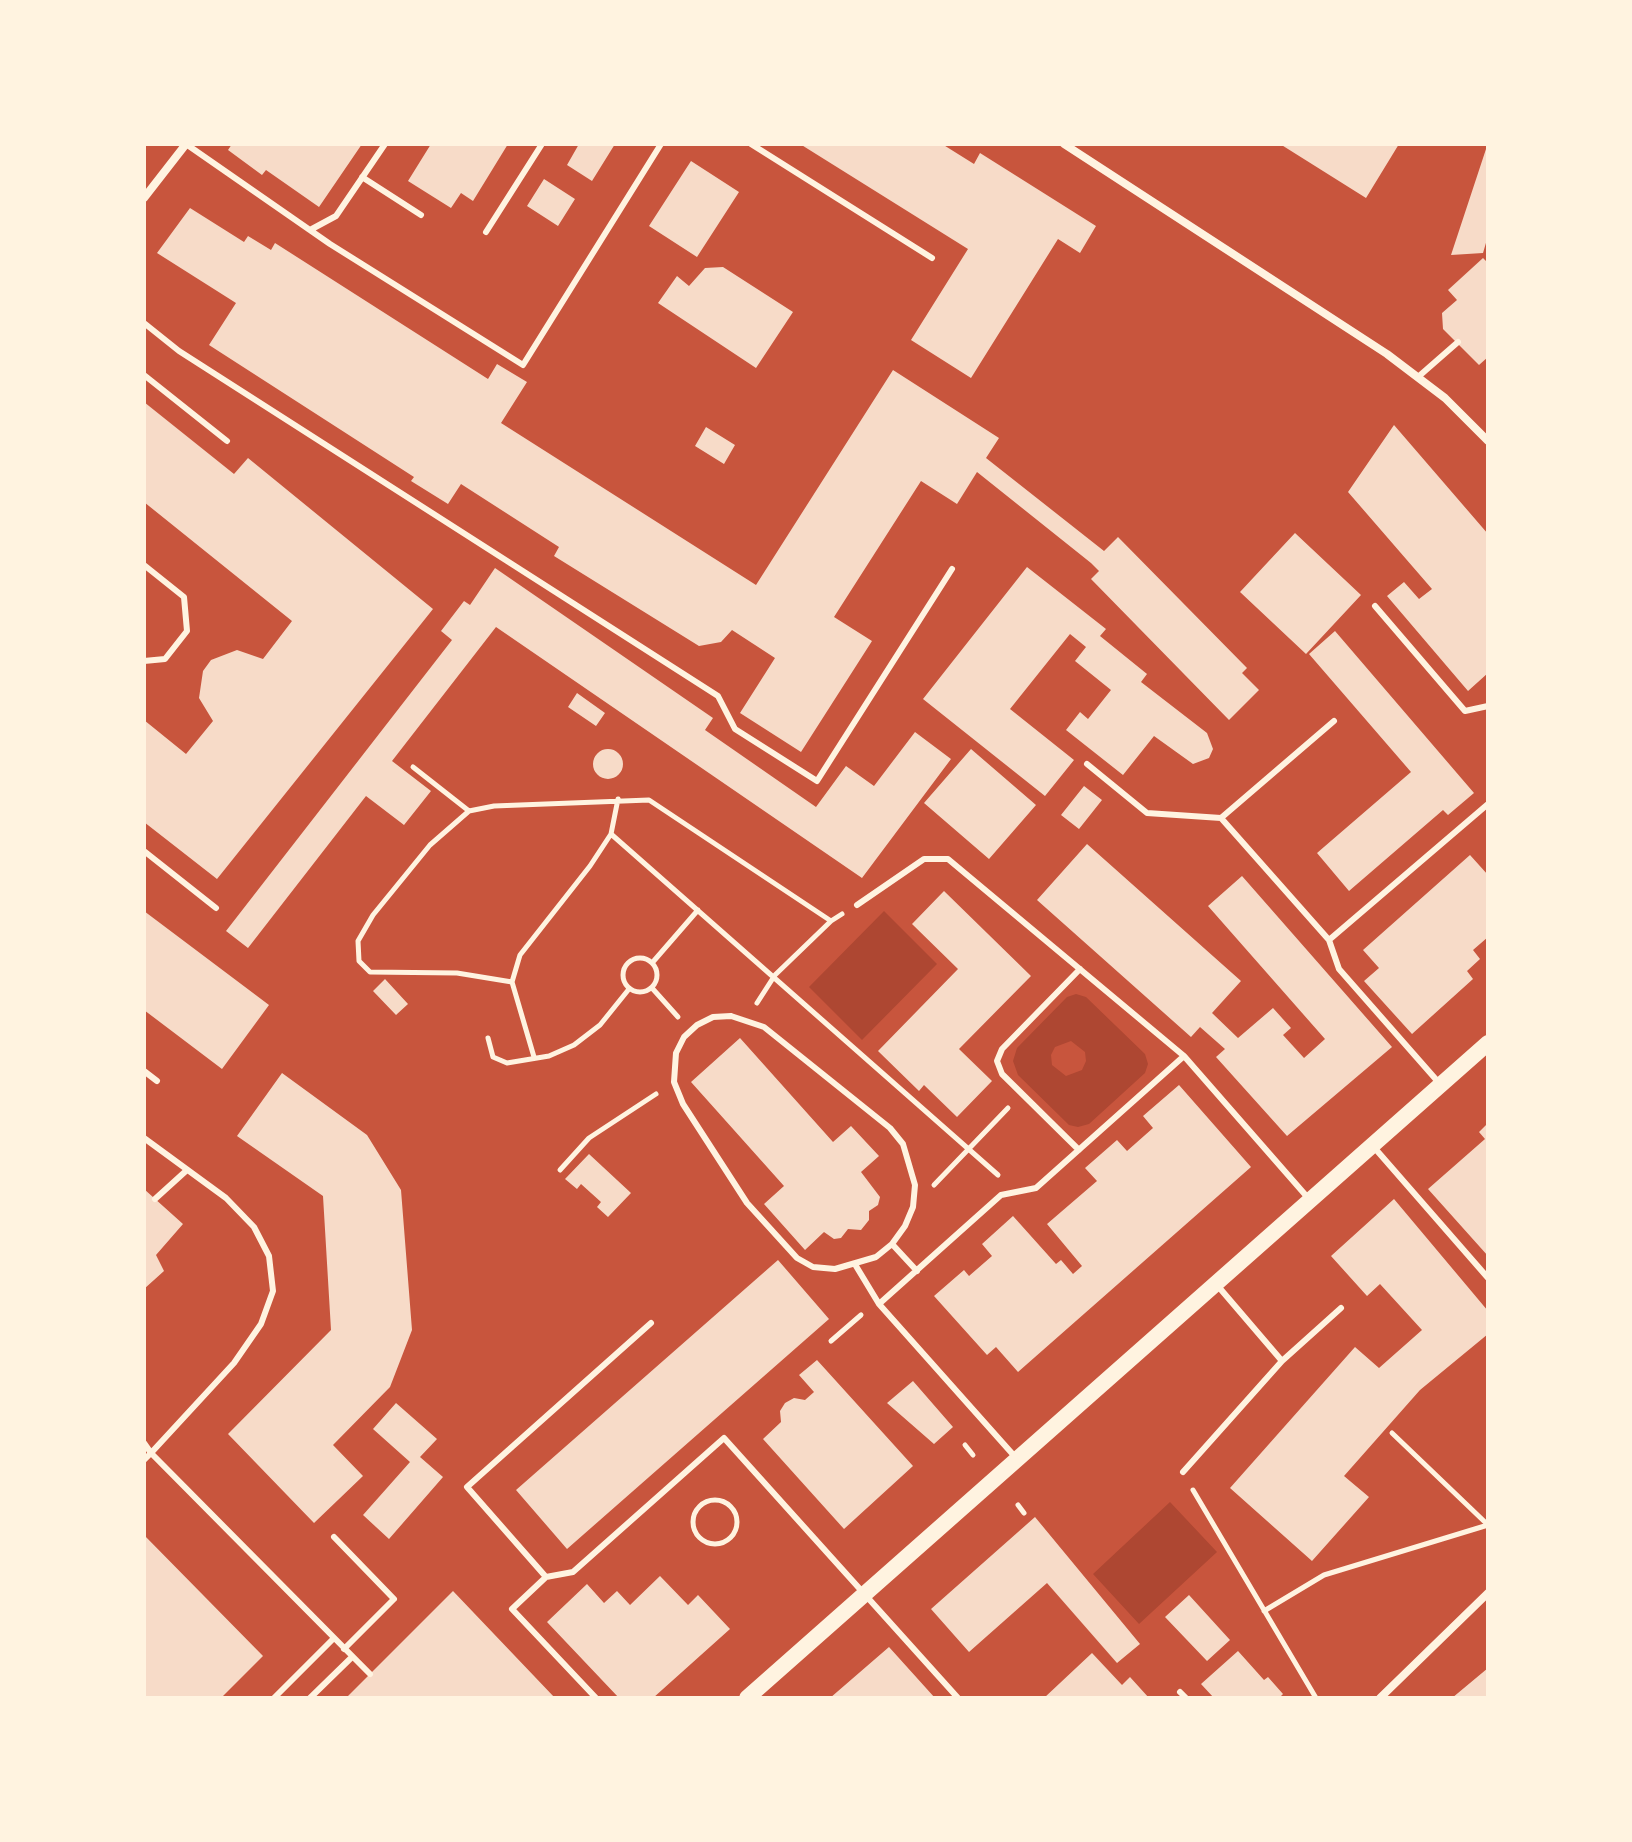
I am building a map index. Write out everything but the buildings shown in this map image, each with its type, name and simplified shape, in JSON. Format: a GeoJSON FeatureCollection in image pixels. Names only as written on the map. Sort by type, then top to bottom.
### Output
{"type":"FeatureCollection","features":[{"type":"Feature","properties":{"kind":"main road"},"geometry":{"type":"LineString","coordinates":[[747,1698],[1488,1043]]}},
{"type":"Feature","properties":{"kind":"street"},"geometry":{"type":"LineString","coordinates":[[144,198],[186,144]]}},
{"type":"Feature","properties":{"kind":"street"},"geometry":{"type":"LineString","coordinates":[[1064,144],[1418,377],[1488,441]]}},
{"type":"Feature","properties":{"kind":"street"},"geometry":{"type":"LineString","coordinates":[[1380,1698],[1487,1596]]}},
{"type":"Feature","properties":{"kind":"lane"},"geometry":{"type":"LineString","coordinates":[[186,144],[310,230],[523,365],[661,144]]}},
{"type":"Feature","properties":{"kind":"lane"},"geometry":{"type":"LineString","coordinates":[[310,230],[336,216],[385,144]]}},
{"type":"Feature","properties":{"kind":"lane"},"geometry":{"type":"LineString","coordinates":[[486,232],[542,144]]}},
{"type":"Feature","properties":{"kind":"lane"},"geometry":{"type":"LineString","coordinates":[[751,144],[932,258]]}},
{"type":"Feature","properties":{"kind":"lane"},"geometry":{"type":"LineString","coordinates":[[362,177],[421,215]]}},
{"type":"Feature","properties":{"kind":"lane"},"geometry":{"type":"LineString","coordinates":[[144,323],[179,351],[718,696],[735,729],[817,781],[952,569]]}},
{"type":"Feature","properties":{"kind":"lane"},"geometry":{"type":"LineString","coordinates":[[1418,377],[1458,342]]}},
{"type":"Feature","properties":{"kind":"lane"},"geometry":{"type":"LineString","coordinates":[[144,375],[227,441]]}},
{"type":"Feature","properties":{"kind":"lane"},"geometry":{"type":"LineString","coordinates":[[144,565],[184,597],[187,631],[165,659],[144,661]]}},
{"type":"Feature","properties":{"kind":"lane"},"geometry":{"type":"LineString","coordinates":[[1375,606],[1465,711],[1488,706]]}},
{"type":"Feature","properties":{"kind":"lane"},"geometry":{"type":"LineString","coordinates":[[1087,764],[1147,813],[1221,818],[1334,721]]}},
{"type":"Feature","properties":{"kind":"lane"},"geometry":{"type":"LineString","coordinates":[[1329,940],[1488,804]]}},
{"type":"Feature","properties":{"kind":"lane"},"geometry":{"type":"LineString","coordinates":[[1221,818],[1329,940],[1339,969],[1440,1084]]}},
{"type":"Feature","properties":{"kind":"lane"},"geometry":{"type":"LineString","coordinates":[[144,851],[216,908]]}},
{"type":"Feature","properties":{"kind":"lane"},"geometry":{"type":"LineString","coordinates":[[857,905],[924,859],[948,859],[1184,1056],[1309,1199]]}},
{"type":"Feature","properties":{"kind":"lane"},"geometry":{"type":"LineString","coordinates":[[1079,1150],[1002,1074],[997,1061],[1002,1049],[1080,969]]}},
{"type":"Feature","properties":{"kind":"lane"},"geometry":{"type":"LineString","coordinates":[[713,1017],[748,1019],[764,1027],[890,1128],[903,1144],[912,1164],[914,1196],[905,1226],[892,1244],[876,1257],[856,1266],[835,1269],[813,1267],[797,1258],[747,1203],[683,1104],[674,1082],[676,1053],[691,1031],[713,1017]]}},
{"type":"Feature","properties":{"kind":"lane"},"geometry":{"type":"LineString","coordinates":[[879,1304],[1001,1195],[1036,1188],[1184,1056]]}},
{"type":"Feature","properties":{"kind":"lane"},"geometry":{"type":"LineString","coordinates":[[144,1071],[157,1081]]}},
{"type":"Feature","properties":{"kind":"lane"},"geometry":{"type":"LineString","coordinates":[[144,1138],[226,1198],[254,1227],[269,1256],[273,1291],[261,1324],[234,1363],[144,1460]]}},
{"type":"Feature","properties":{"kind":"lane"},"geometry":{"type":"LineString","coordinates":[[1371,1144],[1488,1278]]}},
{"type":"Feature","properties":{"kind":"lane"},"geometry":{"type":"LineString","coordinates":[[155,1199],[187,1170]]}},
{"type":"Feature","properties":{"kind":"lane"},"geometry":{"type":"LineString","coordinates":[[892,1244],[917,1271]]}},
{"type":"Feature","properties":{"kind":"lane"},"geometry":{"type":"LineString","coordinates":[[856,1266],[879,1304],[1017,1459]]}},
{"type":"Feature","properties":{"kind":"lane"},"geometry":{"type":"LineString","coordinates":[[1215,1282],[1282,1361]]}},
{"type":"Feature","properties":{"kind":"lane"},"geometry":{"type":"LineString","coordinates":[[1183,1472],[1282,1361],[1341,1308]]}},
{"type":"Feature","properties":{"kind":"lane"},"geometry":{"type":"LineString","coordinates":[[546,1577],[467,1487],[651,1323]]}},
{"type":"Feature","properties":{"kind":"lane"},"geometry":{"type":"LineString","coordinates":[[596,1698],[512,1609],[546,1577],[573,1572],[724,1438],[958,1698]]}},
{"type":"Feature","properties":{"kind":"lane"},"geometry":{"type":"LineString","coordinates":[[144,1443],[370,1674]]}},
{"type":"Feature","properties":{"kind":"lane"},"geometry":{"type":"LineString","coordinates":[[334,1537],[394,1599],[344,1649]]}},
{"type":"Feature","properties":{"kind":"lane"},"geometry":{"type":"LineString","coordinates":[[274,1698],[334,1638]]}},
{"type":"Feature","properties":{"kind":"lane"},"geometry":{"type":"LineString","coordinates":[[310,1698],[352,1657]]}},
{"type":"Feature","properties":{"kind":"lane"},"geometry":{"type":"LineString","coordinates":[[1180,1692],[1186,1698]]}},
{"type":"Feature","properties":{"kind":"path"},"geometry":{"type":"LineString","coordinates":[[413,767],[469,811]]}},
{"type":"Feature","properties":{"kind":"path"},"geometry":{"type":"LineString","coordinates":[[534,1057],[512,982],[520,955],[590,866],[611,834],[618,799]]}},
{"type":"Feature","properties":{"kind":"path"},"geometry":{"type":"LineString","coordinates":[[512,982],[457,973],[404,975],[370,972],[359,961],[358,941],[379,906],[430,845],[469,811],[494,806],[649,800],[831,921]]}},
{"type":"Feature","properties":{"kind":"path"},"geometry":{"type":"LineString","coordinates":[[611,834],[998,1172],[1001,1195]]}},
{"type":"Feature","properties":{"kind":"path"},"geometry":{"type":"LineString","coordinates":[[748,1019],[775,975],[831,921],[857,905]]}},
{"type":"Feature","properties":{"kind":"path"},"geometry":{"type":"LineString","coordinates":[[652,963],[698,910]]}},
{"type":"Feature","properties":{"kind":"path"},"geometry":{"type":"LineString","coordinates":[[634,959],[652,963],[657,975],[652,988],[641,993],[629,989],[623,978],[625,967],[634,959]]}},
{"type":"Feature","properties":{"kind":"path"},"geometry":{"type":"LineString","coordinates":[[652,988],[691,1031]]}},
{"type":"Feature","properties":{"kind":"path"},"geometry":{"type":"LineString","coordinates":[[488,1038],[493,1057],[507,1063],[549,1056],[574,1045],[600,1025],[629,989]]}},
{"type":"Feature","properties":{"kind":"path"},"geometry":{"type":"LineString","coordinates":[[560,1170],[589,1138],[674,1082]]}},
{"type":"Feature","properties":{"kind":"path"},"geometry":{"type":"LineString","coordinates":[[914,1196],[937,1183],[1022,1093]]}},
{"type":"Feature","properties":{"kind":"path"},"geometry":{"type":"LineString","coordinates":[[831,1341],[858,1316],[879,1304]]}},
{"type":"Feature","properties":{"kind":"path"},"geometry":{"type":"LineString","coordinates":[[1264,1611],[1324,1575],[1488,1525],[1392,1433]]}},
{"type":"Feature","properties":{"kind":"path"},"geometry":{"type":"LineString","coordinates":[[965,1445],[973,1455]]}},
{"type":"Feature","properties":{"kind":"path"},"geometry":{"type":"LineString","coordinates":[[1183,1472],[1316,1698]]}},
{"type":"Feature","properties":{"kind":"path"},"geometry":{"type":"LineString","coordinates":[[710,1501],[728,1505],[735,1512],[735,1532],[721,1544],[702,1541],[695,1533],[695,1514],[710,1501]]}},
{"type":"Feature","properties":{"kind":"path"},"geometry":{"type":"LineString","coordinates":[[1018,1505],[1024,1513]]}},
{"type":"Feature","properties":{"kind":"shaded area"},"geometry":{"type":"Polygon","coordinates":[[[884,911],[937,964],[862,1040],[809,987],[884,911]]]}},
{"type":"Feature","properties":{"kind":"shaded area"},"geometry":{"type":"Polygon","coordinates":[[[1076,994],[1086,997],[1145,1054],[1148,1064],[1145,1073],[1089,1124],[1078,1127],[1069,1125],[1018,1075],[1013,1061],[1017,1048],[1067,997],[1076,994]],[[1071,1041],[1055,1047],[1051,1055],[1052,1065],[1066,1076],[1082,1070],[1086,1061],[1085,1052],[1071,1041]]]}},
{"type":"Feature","properties":{"kind":"shaded area"},"geometry":{"type":"Polygon","coordinates":[[[1170,1502],[1217,1552],[1139,1624],[1093,1574],[1170,1502]]]}}]}
